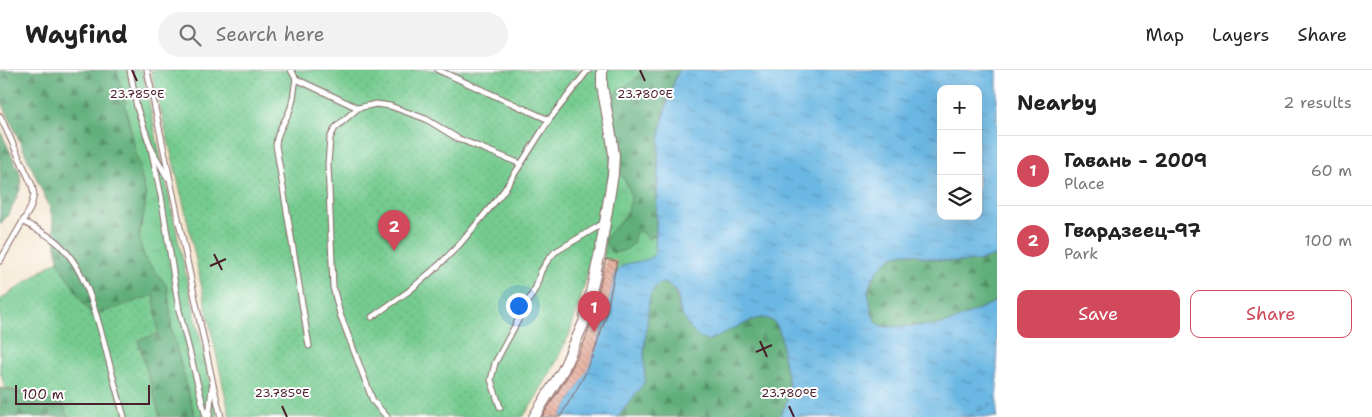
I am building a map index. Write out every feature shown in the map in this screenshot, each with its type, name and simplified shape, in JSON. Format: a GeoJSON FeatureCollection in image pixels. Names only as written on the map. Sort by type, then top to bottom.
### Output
{"type":"FeatureCollection","features":[{"type":"Feature","properties":{"kind":"street"},"geometry":{"type":"LineString","coordinates":[[534,417],[563,370],[584,322],[592,289],[613,174],[614,156],[602,86],[602,70]]}},
{"type":"Feature","properties":{"kind":"lane"},"geometry":{"type":"LineString","coordinates":[[130,70],[137,108],[150,148],[161,196],[179,310],[208,417]]}},
{"type":"Feature","properties":{"kind":"lane"},"geometry":{"type":"LineString","coordinates":[[147,70],[212,384],[221,417]]}},
{"type":"Feature","properties":{"kind":"lane"},"geometry":{"type":"LineString","coordinates":[[291,70],[296,79],[358,108]]}},
{"type":"Feature","properties":{"kind":"lane"},"geometry":{"type":"LineString","coordinates":[[438,70],[549,120]]}},
{"type":"Feature","properties":{"kind":"lane"},"geometry":{"type":"LineString","coordinates":[[372,317],[409,291],[460,244],[503,192],[549,120],[588,70]]}},
{"type":"Feature","properties":{"kind":"lane"},"geometry":{"type":"LineString","coordinates":[[296,79],[290,109],[276,136],[276,145],[309,346]]}},
{"type":"Feature","properties":{"kind":"lane"},"geometry":{"type":"LineString","coordinates":[[387,417],[373,400],[340,314],[333,288],[328,150],[330,138],[335,128],[358,108],[376,104],[390,106],[426,119],[457,138],[520,164]]}},
{"type":"Feature","properties":{"kind":"lane"},"geometry":{"type":"LineString","coordinates":[[0,116],[33,190],[33,202],[24,222],[0,261]]}},
{"type":"Feature","properties":{"kind":"lane"},"geometry":{"type":"LineString","coordinates":[[150,148],[170,184]]}},
{"type":"Feature","properties":{"kind":"lane"},"geometry":{"type":"LineString","coordinates":[[24,222],[43,232],[59,244],[73,260],[83,279],[92,300],[124,417]]}},
{"type":"Feature","properties":{"kind":"lane"},"geometry":{"type":"LineString","coordinates":[[500,407],[491,380],[495,363],[536,287],[541,271],[556,252],[604,223]]}},
{"type":"Feature","properties":{"kind":"lane"},"geometry":{"type":"LineString","coordinates":[[208,417],[212,384]]}},
{"type":"Feature","properties":{"kind":"green space"},"geometry":{"type":"Polygon","coordinates":[[[0,70],[117,70],[146,196],[139,240],[145,258],[166,285],[172,332],[195,417],[160,417],[138,339],[92,316],[64,273],[58,260],[50,208],[0,98],[0,70]]]}},
{"type":"Feature","properties":{"kind":"green space"},"geometry":{"type":"Polygon","coordinates":[[[117,70],[142,70],[218,417],[195,417],[172,332],[166,285],[145,258],[139,240],[146,196],[117,70]]]}},
{"type":"Feature","properties":{"kind":"green space"},"geometry":{"type":"Polygon","coordinates":[[[151,70],[599,70],[611,154],[607,191],[596,242],[569,335],[554,366],[523,417],[230,417],[185,210],[151,70]]]}},
{"type":"Feature","properties":{"kind":"green space"},"geometry":{"type":"Polygon","coordinates":[[[604,70],[679,70],[670,94],[659,144],[655,253],[652,257],[622,267],[617,272],[613,282],[617,261],[604,259],[604,70]]]}},
{"type":"Feature","properties":{"kind":"green space"},"geometry":{"type":"Polygon","coordinates":[[[641,70],[679,70],[668,99],[659,142],[656,233],[648,238],[638,231],[633,243],[629,247],[613,253],[606,242],[607,237],[624,218],[631,198],[620,168],[618,134],[611,104],[617,92],[635,80],[641,70]]]}},
{"type":"Feature","properties":{"kind":"green space"},"geometry":{"type":"Polygon","coordinates":[[[0,130],[20,173],[21,185],[9,214],[0,224],[0,130]]]}},
{"type":"Feature","properties":{"kind":"green space"},"geometry":{"type":"Polygon","coordinates":[[[904,253],[962,262],[980,260],[997,255],[997,301],[953,321],[939,325],[888,327],[879,325],[872,314],[868,289],[881,266],[904,253]]]}},
{"type":"Feature","properties":{"kind":"green space"},"geometry":{"type":"Polygon","coordinates":[[[58,260],[64,273],[92,316],[154,295],[158,334],[138,340],[160,417],[68,417],[63,404],[5,388],[0,370],[0,300],[58,260]]]}},
{"type":"Feature","properties":{"kind":"green space"},"geometry":{"type":"Polygon","coordinates":[[[663,283],[674,291],[688,326],[708,341],[757,319],[769,319],[774,323],[778,328],[782,341],[789,388],[786,403],[779,417],[618,417],[645,382],[644,354],[649,300],[653,289],[663,283]]]}},
{"type":"Feature","properties":{"kind":"green space"},"geometry":{"type":"Polygon","coordinates":[[[0,388],[63,404],[68,417],[0,417],[0,388]]]}},
{"type":"Feature","properties":{"kind":"water"},"geometry":{"type":"Polygon","coordinates":[[[679,70],[997,70],[997,255],[963,262],[909,253],[899,254],[893,257],[876,273],[868,292],[872,314],[876,322],[887,327],[939,325],[953,321],[997,301],[997,417],[779,417],[786,403],[789,388],[782,341],[778,328],[774,323],[769,319],[757,319],[708,341],[695,334],[689,326],[681,313],[677,295],[665,283],[654,289],[649,300],[644,354],[645,382],[618,417],[560,417],[581,380],[594,351],[603,326],[613,281],[618,270],[626,264],[647,259],[655,253],[659,144],[669,97],[679,70]]]}},
{"type":"Feature","properties":{"kind":"building"},"geometry":{"type":"Polygon","coordinates":[[[606,259],[617,261],[605,320],[592,359],[560,417],[542,417],[569,374],[585,340],[591,324],[606,259]]]}},
{"type":"Feature","properties":{"kind":"ferry route"},"geometry":{"type":"LineString","coordinates":[[968,417],[997,400]]}},
{"type":"Feature","properties":{"kind":"place","name":"Гвардзеец-97"},"geometry":{"type":"Point","coordinates":[394,251]}},
{"type":"Feature","properties":{"kind":"place","name":"Гавань - 2009"},"geometry":{"type":"Point","coordinates":[594,332]}}]}
